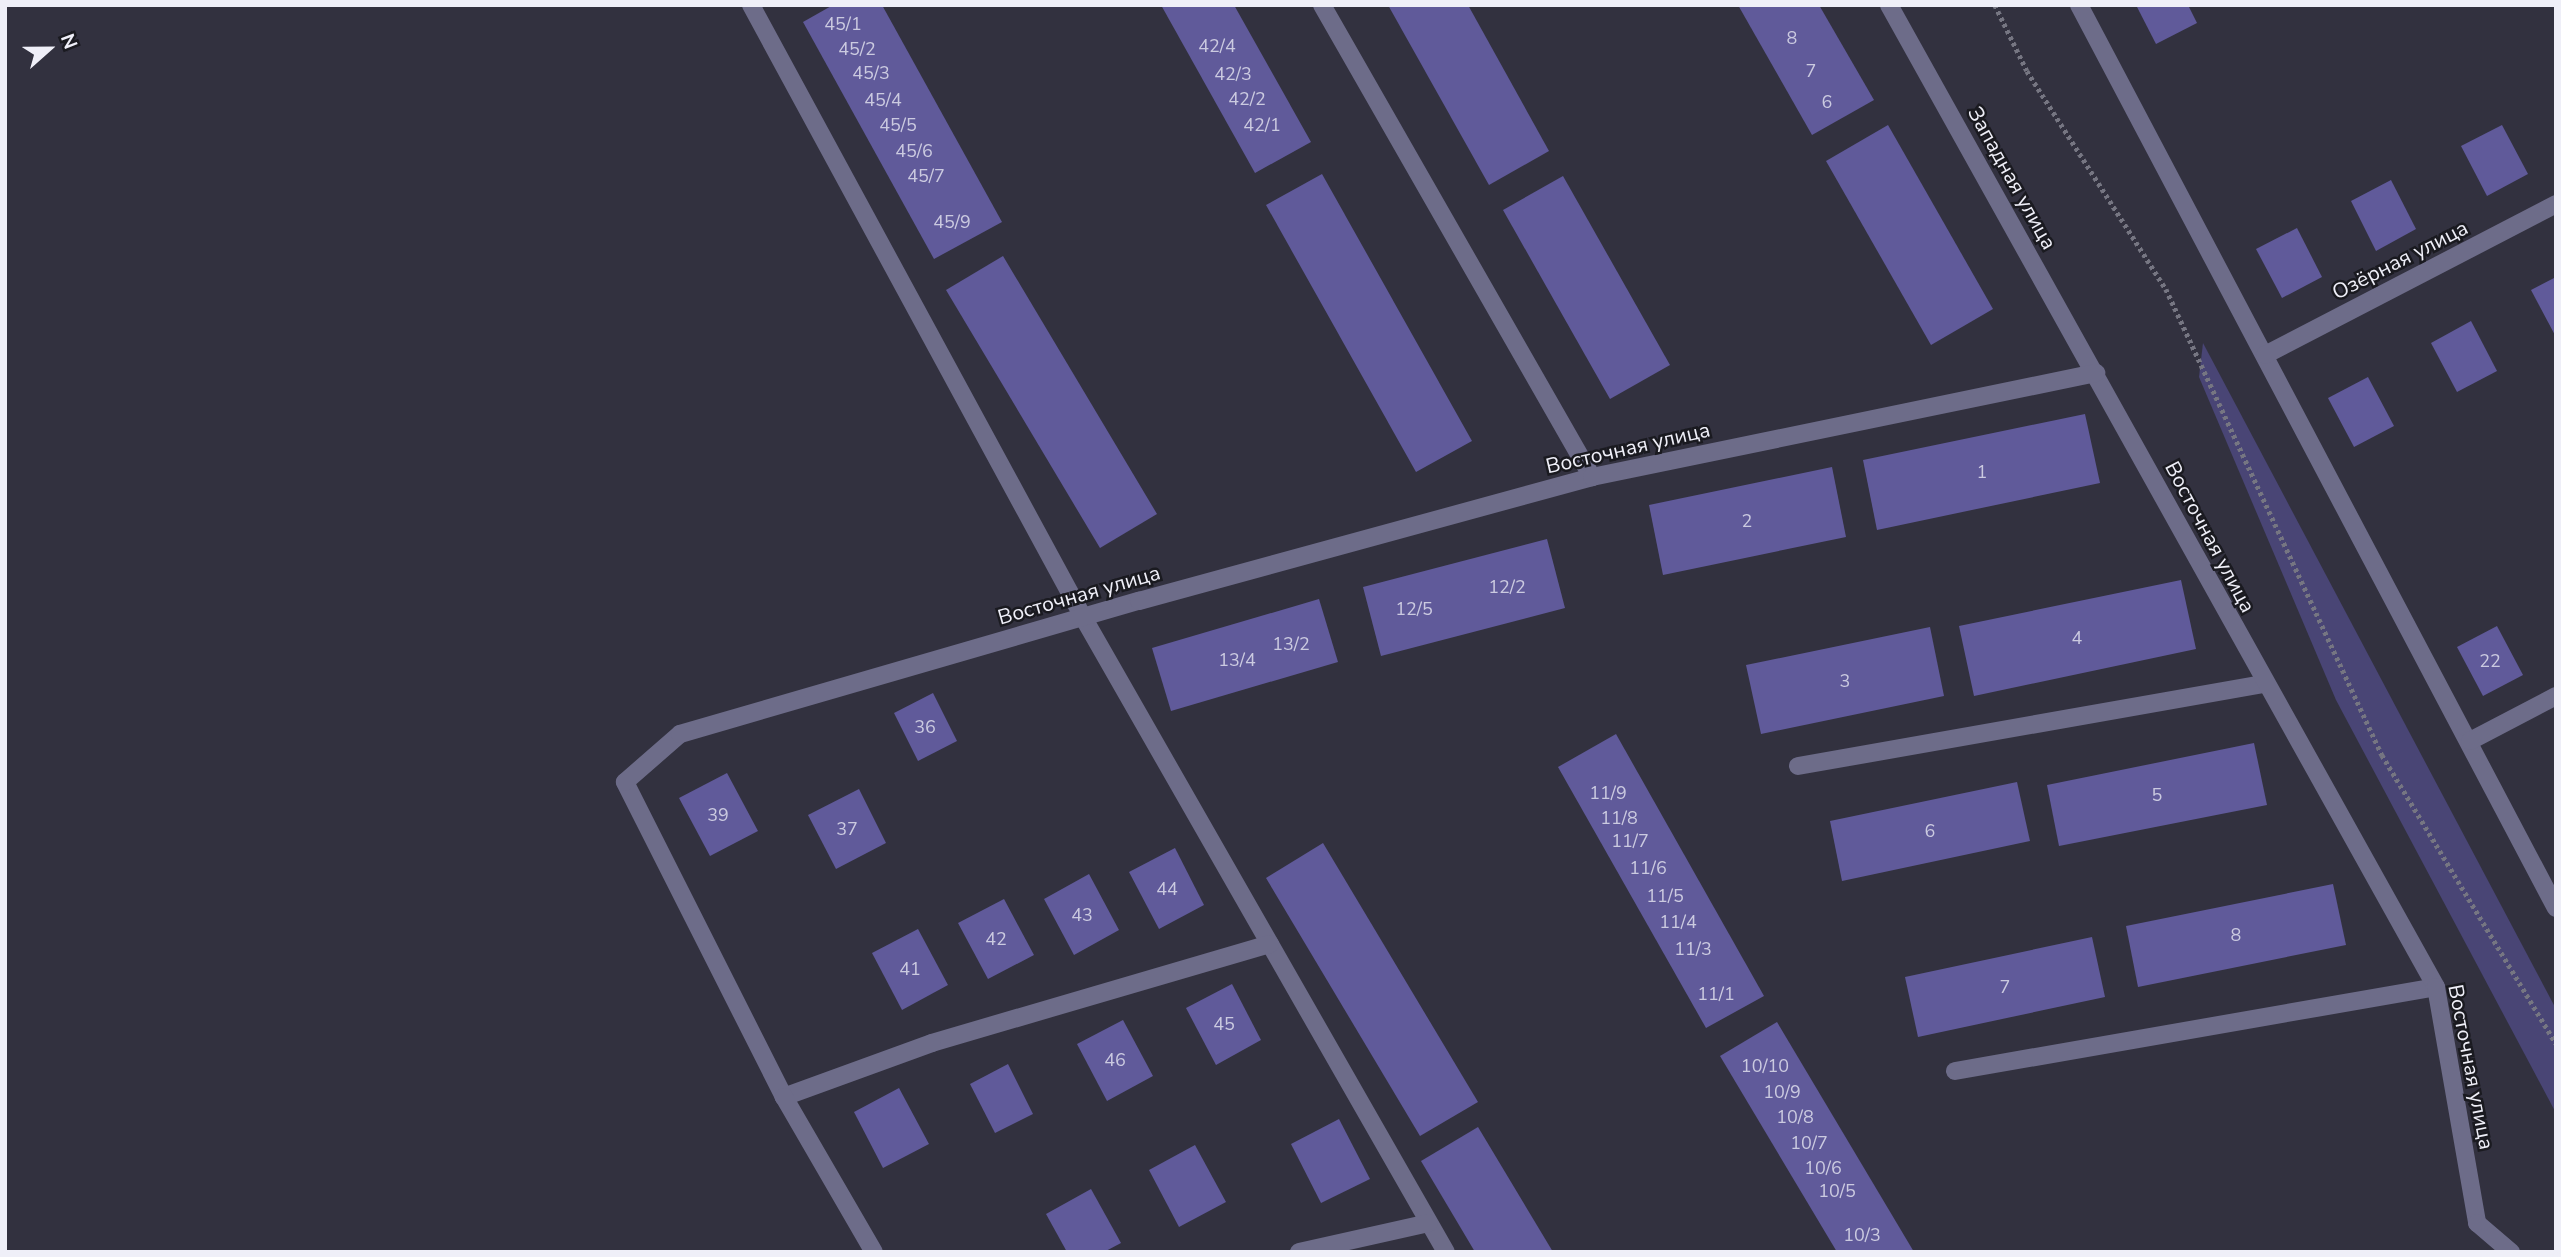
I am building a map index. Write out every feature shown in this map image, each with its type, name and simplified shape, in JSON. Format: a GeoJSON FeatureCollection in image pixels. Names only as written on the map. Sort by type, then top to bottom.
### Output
{"type":"FeatureCollection","features":[{"type":"Feature","properties":{"kind":"street"},"geometry":{"type":"LineString","coordinates":[[751,5],[1083,617],[1446,1252]]}},
{"type":"Feature","properties":{"kind":"street"},"geometry":{"type":"LineString","coordinates":[[1322,5],[1592,477]]}},
{"type":"Feature","properties":{"kind":"street","name":"Западная улица"},"geometry":{"type":"LineString","coordinates":[[1889,5],[2096,373]]}},
{"type":"Feature","properties":{"kind":"street"},"geometry":{"type":"LineString","coordinates":[[2079,5],[2556,908]]}},
{"type":"Feature","properties":{"kind":"street","name":"Озёрная улица"},"geometry":{"type":"LineString","coordinates":[[2265,355],[2556,204]]}},
{"type":"Feature","properties":{"kind":"street","name":"Восточная улица"},"geometry":{"type":"LineString","coordinates":[[874,1252],[784,1097],[625,782],[680,734],[1083,617],[1592,477],[2096,373],[2264,684],[2436,987],[2477,1223],[2511,1252]]}},
{"type":"Feature","properties":{"kind":"street"},"geometry":{"type":"LineString","coordinates":[[1798,766],[2264,684]]}},
{"type":"Feature","properties":{"kind":"street"},"geometry":{"type":"LineString","coordinates":[[2470,741],[2556,696]]}},
{"type":"Feature","properties":{"kind":"street"},"geometry":{"type":"LineString","coordinates":[[784,1097],[932,1043],[1270,944]]}},
{"type":"Feature","properties":{"kind":"street"},"geometry":{"type":"LineString","coordinates":[[1955,1071],[2436,987]]}},
{"type":"Feature","properties":{"kind":"street"},"geometry":{"type":"LineString","coordinates":[[1299,1252],[1429,1223]]}},
{"type":"Feature","properties":{"kind":"path"},"geometry":{"type":"LineString","coordinates":[[1995,5],[2027,71],[2166,289],[2382,755],[2556,1044]]}},
{"type":"Feature","properties":{"kind":"shaded area"},"geometry":{"type":"Polygon","coordinates":[[[2203,343],[2556,1009],[2556,1113],[2336,700],[2199,377],[2203,343]]]}},
{"type":"Feature","properties":{"kind":"building"},"geometry":{"type":"Polygon","coordinates":[[[833,5],[882,5],[1002,222],[934,259],[803,22],[833,5]]]}},
{"type":"Feature","properties":{"kind":"building"},"geometry":{"type":"Polygon","coordinates":[[[1161,5],[1234,5],[1311,142],[1255,173],[1161,5]]]}},
{"type":"Feature","properties":{"kind":"building"},"geometry":{"type":"Polygon","coordinates":[[[1388,5],[1468,5],[1549,151],[1489,185],[1388,5]]]}},
{"type":"Feature","properties":{"kind":"building"},"geometry":{"type":"Polygon","coordinates":[[[1738,5],[1819,5],[1874,100],[1812,135],[1738,5]]]}},
{"type":"Feature","properties":{"kind":"building"},"geometry":{"type":"Polygon","coordinates":[[[2136,5],[2188,5],[2197,23],[2156,44],[2136,5]]]}},
{"type":"Feature","properties":{"kind":"building"},"geometry":{"type":"Polygon","coordinates":[[[1888,125],[1993,309],[1931,345],[1826,161],[1888,125]]]}},
{"type":"Feature","properties":{"kind":"building"},"geometry":{"type":"Polygon","coordinates":[[[2502,125],[2528,174],[2487,196],[2461,146],[2502,125]]]}},
{"type":"Feature","properties":{"kind":"building"},"geometry":{"type":"Polygon","coordinates":[[[1322,174],[1472,441],[1416,472],[1266,205],[1322,174]]]}},
{"type":"Feature","properties":{"kind":"building"},"geometry":{"type":"Polygon","coordinates":[[[1563,176],[1670,365],[1610,399],[1503,210],[1563,176]]]}},
{"type":"Feature","properties":{"kind":"building"},"geometry":{"type":"Polygon","coordinates":[[[2391,180],[2416,229],[2376,251],[2351,201],[2391,180]]]}},
{"type":"Feature","properties":{"kind":"building"},"geometry":{"type":"Polygon","coordinates":[[[2297,228],[2322,277],[2282,298],[2256,249],[2297,228]]]}},
{"type":"Feature","properties":{"kind":"building"},"geometry":{"type":"Polygon","coordinates":[[[1003,256],[1157,514],[1100,548],[946,290],[1003,256]]]}},
{"type":"Feature","properties":{"kind":"building"},"geometry":{"type":"Polygon","coordinates":[[[2556,277],[2556,337],[2531,290],[2556,277]]]}},
{"type":"Feature","properties":{"kind":"building"},"geometry":{"type":"Polygon","coordinates":[[[2471,321],[2497,371],[2457,392],[2431,343],[2471,321]]]}},
{"type":"Feature","properties":{"kind":"building"},"geometry":{"type":"Polygon","coordinates":[[[2368,377],[2394,426],[2354,447],[2328,398],[2368,377]]]}},
{"type":"Feature","properties":{"kind":"building"},"geometry":{"type":"Polygon","coordinates":[[[2085,414],[2100,483],[1877,530],[1863,460],[2085,414]]]}},
{"type":"Feature","properties":{"kind":"building"},"geometry":{"type":"Polygon","coordinates":[[[1832,467],[1846,537],[1663,575],[1649,505],[1832,467]]]}},
{"type":"Feature","properties":{"kind":"building"},"geometry":{"type":"Polygon","coordinates":[[[1547,539],[1565,608],[1381,656],[1363,587],[1547,539]]]}},
{"type":"Feature","properties":{"kind":"building"},"geometry":{"type":"Polygon","coordinates":[[[2181,580],[2196,649],[1974,696],[1959,626],[2181,580]]]}},
{"type":"Feature","properties":{"kind":"building"},"geometry":{"type":"Polygon","coordinates":[[[1319,599],[1338,662],[1171,711],[1152,648],[1319,599]]]}},
{"type":"Feature","properties":{"kind":"building"},"geometry":{"type":"Polygon","coordinates":[[[2497,626],[2523,675],[2483,696],[2457,647],[2497,626]]]}},
{"type":"Feature","properties":{"kind":"building"},"geometry":{"type":"Polygon","coordinates":[[[1930,627],[1944,696],[1761,734],[1746,665],[1930,627]]]}},
{"type":"Feature","properties":{"kind":"building"},"geometry":{"type":"Polygon","coordinates":[[[933,693],[957,741],[918,761],[894,713],[933,693]]]}},
{"type":"Feature","properties":{"kind":"building"},"geometry":{"type":"Polygon","coordinates":[[[1616,734],[1764,996],[1706,1028],[1558,767],[1616,734]]]}},
{"type":"Feature","properties":{"kind":"building"},"geometry":{"type":"Polygon","coordinates":[[[2254,743],[2267,805],[2059,846],[2047,785],[2254,743]]]}},
{"type":"Feature","properties":{"kind":"building"},"geometry":{"type":"Polygon","coordinates":[[[727,773],[758,831],[710,856],[679,798],[727,773]]]}},
{"type":"Feature","properties":{"kind":"building"},"geometry":{"type":"Polygon","coordinates":[[[2017,782],[2030,841],[1842,881],[1830,821],[2017,782]]]}},
{"type":"Feature","properties":{"kind":"building"},"geometry":{"type":"Polygon","coordinates":[[[859,789],[886,843],[836,869],[808,815],[859,789]]]}},
{"type":"Feature","properties":{"kind":"building"},"geometry":{"type":"Polygon","coordinates":[[[1323,843],[1478,1102],[1420,1136],[1266,878],[1323,843]]]}},
{"type":"Feature","properties":{"kind":"building"},"geometry":{"type":"Polygon","coordinates":[[[1175,848],[1204,905],[1159,929],[1129,872],[1175,848]]]}},
{"type":"Feature","properties":{"kind":"building"},"geometry":{"type":"Polygon","coordinates":[[[1089,874],[1119,930],[1074,955],[1044,899],[1089,874]]]}},
{"type":"Feature","properties":{"kind":"building"},"geometry":{"type":"Polygon","coordinates":[[[2333,884],[2346,945],[2138,987],[2126,926],[2333,884]]]}},
{"type":"Feature","properties":{"kind":"building"},"geometry":{"type":"Polygon","coordinates":[[[1004,899],[1034,955],[988,979],[958,923],[1004,899]]]}},
{"type":"Feature","properties":{"kind":"building"},"geometry":{"type":"Polygon","coordinates":[[[918,929],[948,985],[902,1010],[872,953],[918,929]]]}},
{"type":"Feature","properties":{"kind":"building"},"geometry":{"type":"Polygon","coordinates":[[[2092,937],[2105,997],[1918,1037],[1905,977],[2092,937]]]}},
{"type":"Feature","properties":{"kind":"building"},"geometry":{"type":"Polygon","coordinates":[[[1232,984],[1261,1040],[1216,1065],[1186,1008],[1232,984]]]}},
{"type":"Feature","properties":{"kind":"building"},"geometry":{"type":"Polygon","coordinates":[[[1123,1020],[1153,1076],[1107,1101],[1077,1044],[1123,1020]]]}},
{"type":"Feature","properties":{"kind":"building"},"geometry":{"type":"Polygon","coordinates":[[[1777,1022],[1914,1252],[1837,1252],[1720,1056],[1777,1022]]]}},
{"type":"Feature","properties":{"kind":"building"},"geometry":{"type":"Polygon","coordinates":[[[1008,1064],[1033,1114],[995,1133],[970,1084],[1008,1064]]]}},
{"type":"Feature","properties":{"kind":"building"},"geometry":{"type":"Polygon","coordinates":[[[899,1088],[929,1144],[883,1168],[854,1112],[899,1088]]]}},
{"type":"Feature","properties":{"kind":"building"},"geometry":{"type":"Polygon","coordinates":[[[1339,1119],[1370,1179],[1321,1203],[1291,1144],[1339,1119]]]}},
{"type":"Feature","properties":{"kind":"building"},"geometry":{"type":"Polygon","coordinates":[[[1478,1127],[1553,1252],[1475,1252],[1421,1161],[1478,1127]]]}},
{"type":"Feature","properties":{"kind":"building"},"geometry":{"type":"Polygon","coordinates":[[[1195,1145],[1226,1202],[1179,1227],[1149,1170],[1195,1145]]]}},
{"type":"Feature","properties":{"kind":"building"},"geometry":{"type":"Polygon","coordinates":[[[1091,1189],[1121,1243],[1104,1252],[1067,1252],[1046,1214],[1091,1189]]]}}]}
